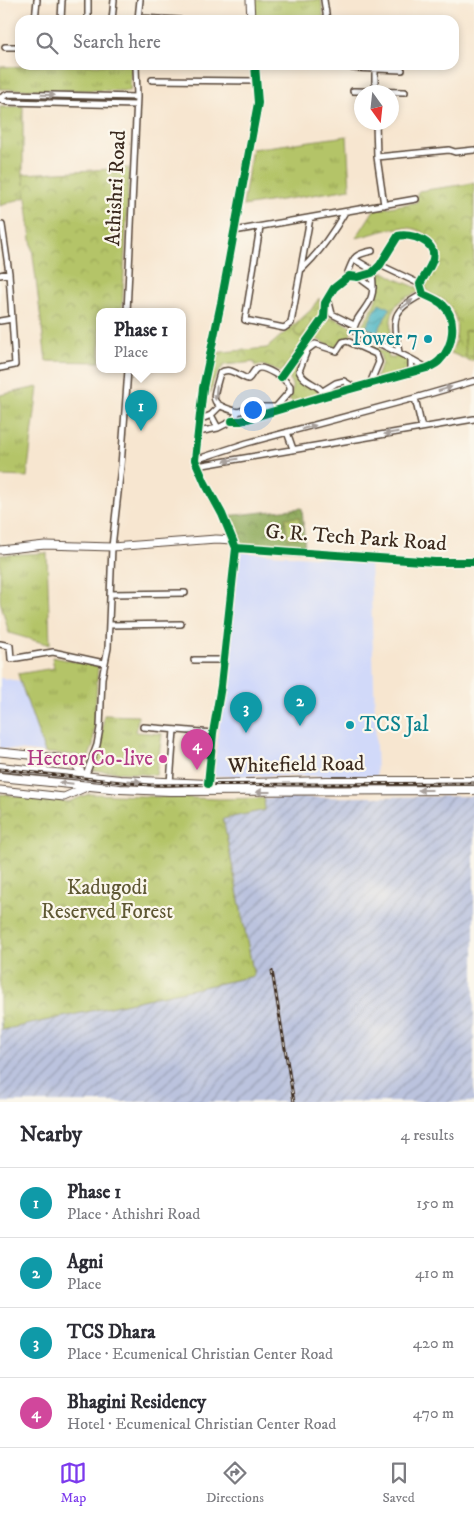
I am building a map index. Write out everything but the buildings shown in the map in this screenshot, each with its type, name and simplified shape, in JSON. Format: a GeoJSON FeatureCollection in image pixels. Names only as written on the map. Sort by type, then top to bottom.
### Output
{"type":"FeatureCollection","features":[{"type":"Feature","properties":{"kind":"main road","name":"Whitefield Road"},"geometry":{"type":"LineString","coordinates":[[0,767],[86,777],[170,783],[474,781]]}},
{"type":"Feature","properties":{"kind":"main road","name":"Whitefield Road"},"geometry":{"type":"LineString","coordinates":[[0,776],[90,786],[170,791],[474,790]]}},
{"type":"Feature","properties":{"kind":"street"},"geometry":{"type":"LineString","coordinates":[[36,15],[38,0]]}},
{"type":"Feature","properties":{"kind":"street"},"geometry":{"type":"LineString","coordinates":[[61,15],[62,0]]}},
{"type":"Feature","properties":{"kind":"street"},"geometry":{"type":"LineString","coordinates":[[88,0],[88,15]]}},
{"type":"Feature","properties":{"kind":"street"},"geometry":{"type":"LineString","coordinates":[[112,15],[114,0]]}},
{"type":"Feature","properties":{"kind":"street"},"geometry":{"type":"LineString","coordinates":[[139,15],[140,0]]}},
{"type":"Feature","properties":{"kind":"street"},"geometry":{"type":"LineString","coordinates":[[250,0],[251,15]]}},
{"type":"Feature","properties":{"kind":"street"},"geometry":{"type":"LineString","coordinates":[[324,0],[326,15]]}},
{"type":"Feature","properties":{"kind":"street"},"geometry":{"type":"LineString","coordinates":[[5,47],[15,47]]}},
{"type":"Feature","properties":{"kind":"street","name":"Athishri Road"},"geometry":{"type":"LineString","coordinates":[[127,308],[137,97],[136,70]]}},
{"type":"Feature","properties":{"kind":"street"},"geometry":{"type":"LineString","coordinates":[[208,784],[236,548],[222,514],[196,463],[198,432],[203,388],[258,103],[256,70]]}},
{"type":"Feature","properties":{"kind":"street"},"geometry":{"type":"LineString","coordinates":[[375,70],[375,85]]}},
{"type":"Feature","properties":{"kind":"street"},"geometry":{"type":"LineString","coordinates":[[152,80],[257,81]]}},
{"type":"Feature","properties":{"kind":"street"},"geometry":{"type":"LineString","coordinates":[[399,92],[405,92]]}},
{"type":"Feature","properties":{"kind":"street"},"geometry":{"type":"LineString","coordinates":[[0,99],[8,94],[137,97]]}},
{"type":"Feature","properties":{"kind":"street"},"geometry":{"type":"LineString","coordinates":[[0,99],[8,102],[136,105]]}},
{"type":"Feature","properties":{"kind":"street"},"geometry":{"type":"LineString","coordinates":[[376,130],[377,157],[384,204]]}},
{"type":"Feature","properties":{"kind":"street"},"geometry":{"type":"LineString","coordinates":[[377,157],[449,150],[455,152],[474,150]]}},
{"type":"Feature","properties":{"kind":"street"},"geometry":{"type":"LineString","coordinates":[[234,231],[416,199]]}},
{"type":"Feature","properties":{"kind":"street"},"geometry":{"type":"LineString","coordinates":[[301,269],[329,239],[345,212]]}},
{"type":"Feature","properties":{"kind":"street"},"geometry":{"type":"LineString","coordinates":[[260,227],[244,320],[284,328],[291,323],[310,218]]}},
{"type":"Feature","properties":{"kind":"street"},"geometry":{"type":"LineString","coordinates":[[0,368],[15,365],[9,273],[1,225]]}},
{"type":"Feature","properties":{"kind":"street"},"geometry":{"type":"LineString","coordinates":[[198,432],[218,428],[232,421],[241,421],[324,393],[355,388],[411,373],[427,368],[441,359],[451,337],[452,330],[449,312],[443,304],[423,294],[420,284],[433,261],[434,256],[430,247],[415,237],[398,236],[380,265],[373,272],[358,277],[346,278],[334,288],[325,303],[324,318],[281,377]]}},
{"type":"Feature","properties":{"kind":"street"},"geometry":{"type":"LineString","coordinates":[[346,278],[354,259],[359,254],[372,251]]}},
{"type":"Feature","properties":{"kind":"street"},"geometry":{"type":"LineString","coordinates":[[354,259],[373,272]]}},
{"type":"Feature","properties":{"kind":"street"},"geometry":{"type":"LineString","coordinates":[[380,265],[420,284]]}},
{"type":"Feature","properties":{"kind":"street"},"geometry":{"type":"LineString","coordinates":[[373,272],[373,288],[370,300],[354,325],[354,329],[357,333],[399,352],[427,368]]}},
{"type":"Feature","properties":{"kind":"street"},"geometry":{"type":"LineString","coordinates":[[0,275],[9,273]]}},
{"type":"Feature","properties":{"kind":"street"},"geometry":{"type":"LineString","coordinates":[[358,277],[373,288]]}},
{"type":"Feature","properties":{"kind":"street"},"geometry":{"type":"LineString","coordinates":[[399,352],[395,330],[396,315],[403,305],[423,294]]}},
{"type":"Feature","properties":{"kind":"street"},"geometry":{"type":"LineString","coordinates":[[328,298],[332,314],[354,325]]}},
{"type":"Feature","properties":{"kind":"street"},"geometry":{"type":"LineString","coordinates":[[0,321],[12,319]]}},
{"type":"Feature","properties":{"kind":"street"},"geometry":{"type":"LineString","coordinates":[[308,340],[337,351],[343,342],[347,341],[376,354],[379,362],[371,384]]}},
{"type":"Feature","properties":{"kind":"street"},"geometry":{"type":"LineString","coordinates":[[315,344],[307,350],[299,371],[302,377],[324,393]]}},
{"type":"Feature","properties":{"kind":"street"},"geometry":{"type":"LineString","coordinates":[[411,359],[411,373]]}},
{"type":"Feature","properties":{"kind":"street"},"geometry":{"type":"LineString","coordinates":[[232,421],[238,412],[254,406],[273,408],[278,406],[291,389],[281,377],[258,368],[248,379],[228,369],[222,371],[214,394],[215,402],[219,406],[238,412]]}},
{"type":"Feature","properties":{"kind":"street"},"geometry":{"type":"LineString","coordinates":[[86,777],[98,737],[102,678],[108,648],[112,547],[121,466],[128,373]]}},
{"type":"Feature","properties":{"kind":"street"},"geometry":{"type":"LineString","coordinates":[[324,393],[336,383],[344,380],[355,388]]}},
{"type":"Feature","properties":{"kind":"street"},"geometry":{"type":"LineString","coordinates":[[196,463],[248,443],[474,381]]}},
{"type":"Feature","properties":{"kind":"street"},"geometry":{"type":"LineString","coordinates":[[415,398],[422,428]]}},
{"type":"Feature","properties":{"kind":"street"},"geometry":{"type":"LineString","coordinates":[[199,420],[211,415],[219,406]]}},
{"type":"Feature","properties":{"kind":"street"},"geometry":{"type":"LineString","coordinates":[[211,415],[218,428]]}},
{"type":"Feature","properties":{"kind":"street"},"geometry":{"type":"LineString","coordinates":[[196,463],[474,420]]}},
{"type":"Feature","properties":{"kind":"street"},"geometry":{"type":"LineString","coordinates":[[287,432],[293,449]]}},
{"type":"Feature","properties":{"kind":"street"},"geometry":{"type":"LineString","coordinates":[[0,550],[45,545],[112,547],[216,539],[233,540]]}},
{"type":"Feature","properties":{"kind":"street","name":"G. R. Tech Park Road"},"geometry":{"type":"LineString","coordinates":[[236,548],[435,562],[474,562]]}},
{"type":"Feature","properties":{"kind":"street"},"geometry":{"type":"LineString","coordinates":[[110,594],[185,593]]}},
{"type":"Feature","properties":{"kind":"street"},"geometry":{"type":"LineString","coordinates":[[109,624],[181,624]]}},
{"type":"Feature","properties":{"kind":"street"},"geometry":{"type":"LineString","coordinates":[[0,644],[10,646],[11,659],[53,652],[104,663]]}},
{"type":"Feature","properties":{"kind":"street"},"geometry":{"type":"LineString","coordinates":[[194,660],[224,660]]}},
{"type":"Feature","properties":{"kind":"street"},"geometry":{"type":"LineString","coordinates":[[143,727],[213,733]]}},
{"type":"Feature","properties":{"kind":"street"},"geometry":{"type":"LineString","coordinates":[[170,783],[174,730]]}},
{"type":"Feature","properties":{"kind":"street"},"geometry":{"type":"LineString","coordinates":[[0,752],[59,758],[75,764],[86,777]]}},
{"type":"Feature","properties":{"kind":"street"},"geometry":{"type":"LineString","coordinates":[[0,790],[64,797],[90,786]]}},
{"type":"Feature","properties":{"kind":"shaded area"},"geometry":{"type":"Polygon","coordinates":[[[239,552],[370,561],[377,776],[213,776],[239,552]]]}},
{"type":"Feature","properties":{"kind":"shaded area"},"geometry":{"type":"Polygon","coordinates":[[[0,678],[20,681],[45,753],[0,748],[0,678]]]}},
{"type":"Feature","properties":{"kind":"shaded area"},"geometry":{"type":"Polygon","coordinates":[[[474,796],[474,1102],[0,1102],[0,1010],[2,1030],[223,819],[265,810],[264,798],[474,796]]]}},
{"type":"Feature","properties":{"kind":"green space"},"geometry":{"type":"Polygon","coordinates":[[[253,0],[321,0],[323,15],[254,15],[253,0]]]}},
{"type":"Feature","properties":{"kind":"green space"},"geometry":{"type":"Polygon","coordinates":[[[0,67],[15,67],[15,70],[132,70],[130,91],[0,89],[0,67]]]}},
{"type":"Feature","properties":{"kind":"green space"},"geometry":{"type":"Polygon","coordinates":[[[23,106],[23,174],[26,197],[0,206],[0,107],[23,106]]]}},
{"type":"Feature","properties":{"kind":"green space"},"geometry":{"type":"Polygon","coordinates":[[[347,136],[350,189],[243,206],[252,149],[347,136]]]}},
{"type":"Feature","properties":{"kind":"green space"},"geometry":{"type":"Polygon","coordinates":[[[129,168],[122,308],[96,308],[96,362],[46,361],[23,174],[129,168]]]}},
{"type":"Feature","properties":{"kind":"green space"},"geometry":{"type":"Polygon","coordinates":[[[474,183],[474,292],[472,293],[474,306],[474,360],[470,361],[451,353],[456,340],[456,319],[450,306],[426,288],[427,280],[435,268],[437,258],[435,252],[440,248],[431,238],[421,231],[412,228],[402,228],[356,238],[374,210],[417,202],[417,193],[419,191],[474,183]]]}},
{"type":"Feature","properties":{"kind":"green space"},"geometry":{"type":"Polygon","coordinates":[[[380,272],[384,272],[418,288],[419,291],[400,301],[396,306],[391,323],[392,341],[388,345],[360,332],[377,297],[378,275],[380,272]]]}},
{"type":"Feature","properties":{"kind":"green space"},"geometry":{"type":"Polygon","coordinates":[[[319,298],[322,316],[284,369],[280,372],[262,365],[255,367],[254,362],[224,365],[213,381],[211,392],[205,394],[212,353],[267,348],[311,310],[319,298]]]}},
{"type":"Feature","properties":{"kind":"green space"},"geometry":{"type":"Polygon","coordinates":[[[330,316],[351,326],[350,335],[389,354],[388,358],[394,358],[398,353],[408,360],[408,371],[379,379],[376,377],[382,363],[380,354],[347,338],[339,342],[335,348],[314,338],[330,316]]]}},
{"type":"Feature","properties":{"kind":"green space"},"geometry":{"type":"Polygon","coordinates":[[[306,317],[310,318],[311,324],[301,337],[296,335],[294,331],[297,324],[306,317]]]}},
{"type":"Feature","properties":{"kind":"green space"},"geometry":{"type":"Polygon","coordinates":[[[474,330],[474,356],[466,357],[464,331],[474,330]]]}},
{"type":"Feature","properties":{"kind":"green space"},"geometry":{"type":"Polygon","coordinates":[[[303,353],[297,372],[298,376],[318,389],[320,395],[293,403],[289,400],[292,388],[287,376],[303,353]]]}},
{"type":"Feature","properties":{"kind":"green space"},"geometry":{"type":"Polygon","coordinates":[[[38,387],[27,477],[0,476],[0,395],[38,387]]]}},
{"type":"Feature","properties":{"kind":"green space"},"geometry":{"type":"Polygon","coordinates":[[[302,508],[305,550],[238,546],[226,516],[302,508]]]}},
{"type":"Feature","properties":{"kind":"green space"},"geometry":{"type":"Polygon","coordinates":[[[299,517],[301,537],[288,539],[285,518],[299,517]]]}},
{"type":"Feature","properties":{"kind":"green space"},"geometry":{"type":"Polygon","coordinates":[[[47,553],[50,645],[9,633],[0,601],[0,555],[47,553]]]}},
{"type":"Feature","properties":{"kind":"green space"},"geometry":{"type":"Polygon","coordinates":[[[52,657],[98,666],[93,746],[86,764],[78,755],[45,753],[20,681],[18,674],[54,668],[52,657]]]}},
{"type":"Feature","properties":{"kind":"green space"},"geometry":{"type":"Polygon","coordinates":[[[104,715],[138,716],[136,732],[162,734],[156,775],[89,770],[101,745],[104,715]]]}},
{"type":"Feature","properties":{"kind":"green space","name":"Kadugodi Reserved Forest"},"geometry":{"type":"Polygon","coordinates":[[[0,794],[68,802],[89,794],[219,799],[264,798],[265,810],[223,819],[254,976],[2,1030],[0,1010],[0,794]]]}},
{"type":"Feature","properties":{"kind":"water"},"geometry":{"type":"Polygon","coordinates":[[[379,303],[390,308],[377,333],[366,327],[379,303]]]}},
{"type":"Feature","properties":{"kind":"railway"},"geometry":{"type":"LineString","coordinates":[[0,769],[149,785],[474,783]]}},
{"type":"Feature","properties":{"kind":"railway"},"geometry":{"type":"LineString","coordinates":[[272,971],[294,1102]]}},
{"type":"Feature","properties":{"kind":"cycle path"},"geometry":{"type":"LineString","coordinates":[[208,784],[236,548],[222,514],[195,460],[203,388],[221,303],[258,103],[255,70]]}},
{"type":"Feature","properties":{"kind":"cycle path"},"geometry":{"type":"LineString","coordinates":[[232,421],[241,421],[427,368],[437,363],[451,341],[452,325],[448,311],[439,302],[423,294],[420,284],[433,259],[431,247],[415,237],[398,236],[380,265],[372,273],[358,277],[349,276],[334,288],[325,303],[324,317],[281,377]]}},
{"type":"Feature","properties":{"kind":"cycle path"},"geometry":{"type":"LineString","coordinates":[[236,548],[435,562],[474,562]]}},
{"type":"Feature","properties":{"kind":"place","name":"Tower 7"},"geometry":{"type":"Point","coordinates":[428,339]}},
{"type":"Feature","properties":{"kind":"place","name":"Phase 1"},"geometry":{"type":"Point","coordinates":[141,431]}},
{"type":"Feature","properties":{"kind":"place","name":"TCS Jal"},"geometry":{"type":"Point","coordinates":[350,725]}},
{"type":"Feature","properties":{"kind":"place","name":"Agni"},"geometry":{"type":"Point","coordinates":[300,726]}},
{"type":"Feature","properties":{"kind":"place","name":"TCS Dhara"},"geometry":{"type":"Point","coordinates":[246,733]}},
{"type":"Feature","properties":{"kind":"place","name":"Hector Co-live"},"geometry":{"type":"Point","coordinates":[163,759]}},
{"type":"Feature","properties":{"kind":"place","name":"Bhagini Residency"},"geometry":{"type":"Point","coordinates":[197,770]}}]}
